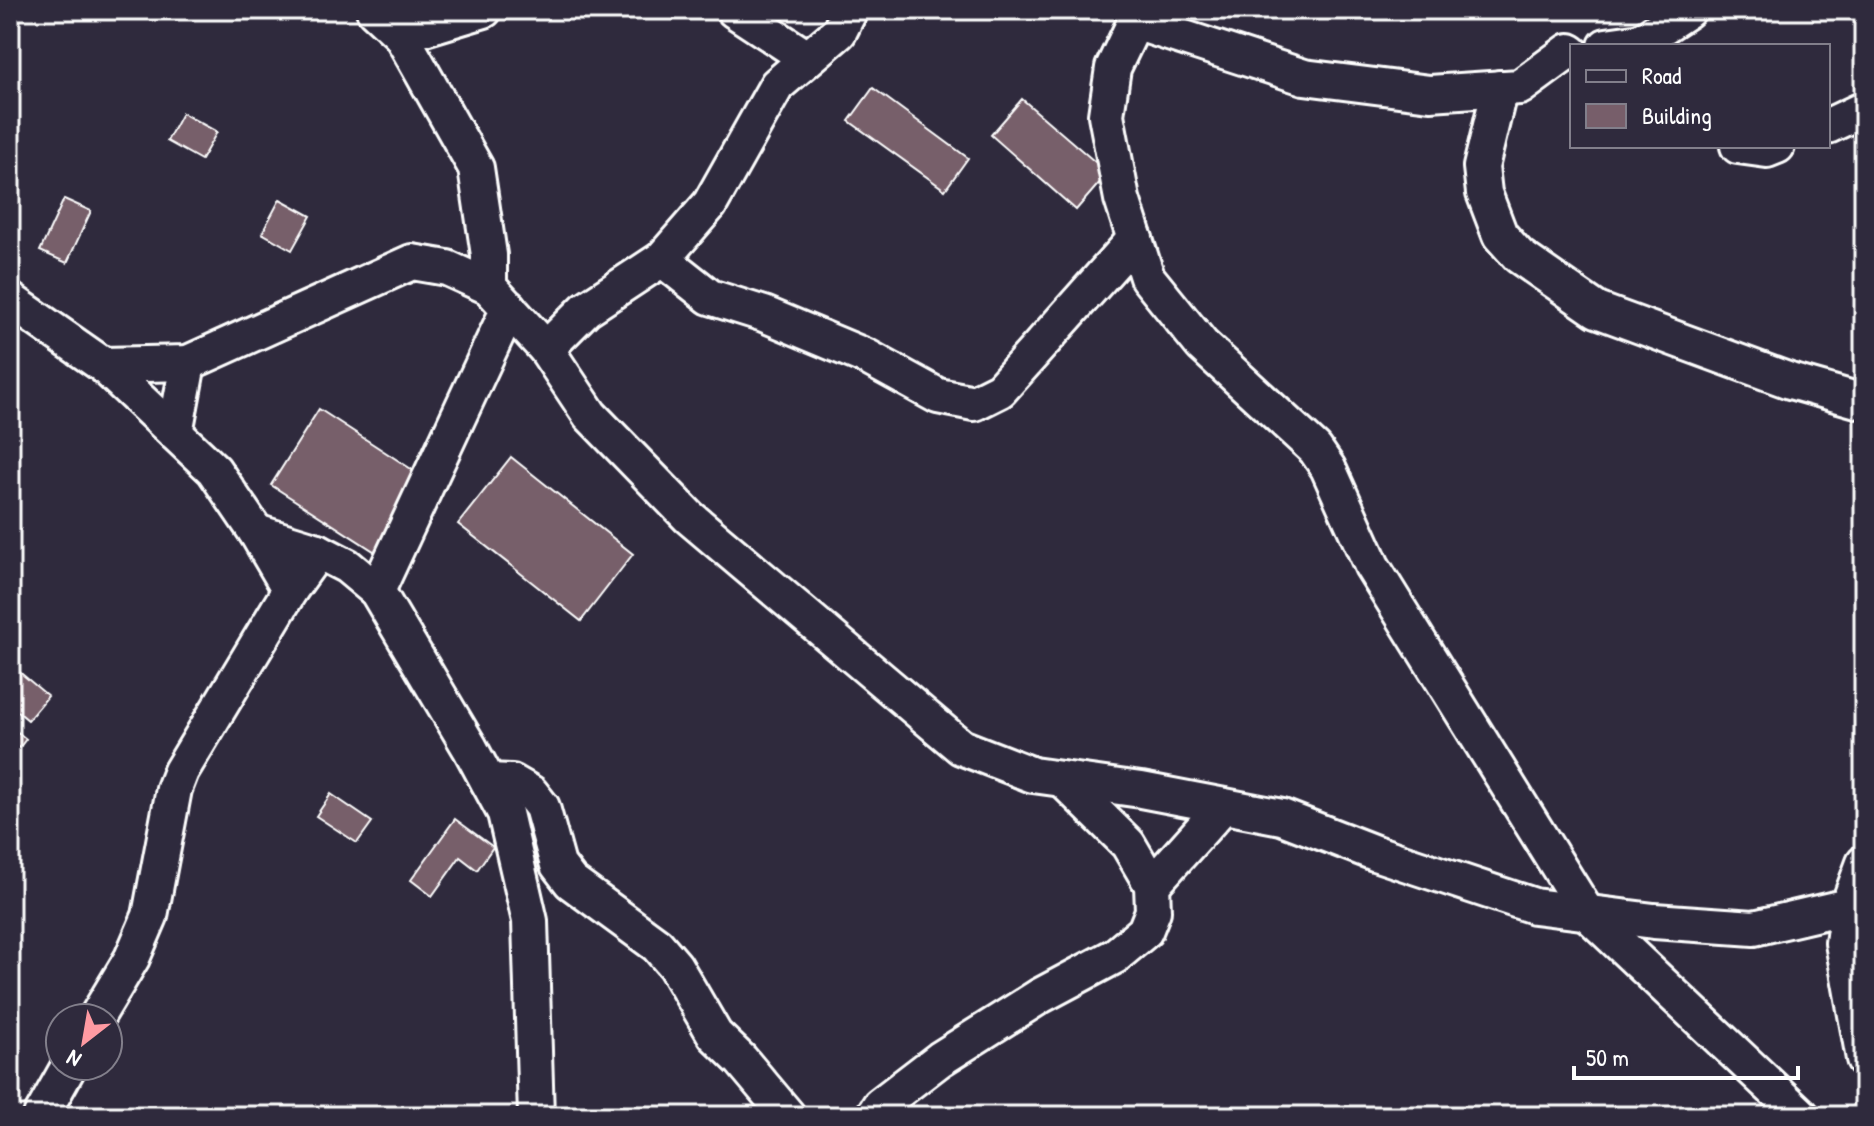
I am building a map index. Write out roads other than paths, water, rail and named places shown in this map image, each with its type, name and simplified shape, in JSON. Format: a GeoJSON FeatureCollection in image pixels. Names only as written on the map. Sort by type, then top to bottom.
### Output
{"type":"FeatureCollection","features":[{"type":"Feature","properties":{"kind":"street"},"geometry":{"type":"LineString","coordinates":[[374,10],[401,35],[476,168],[499,298],[377,591]]}},
{"type":"Feature","properties":{"kind":"street"},"geometry":{"type":"LineString","coordinates":[[401,35],[484,10]]}},
{"type":"Feature","properties":{"kind":"street"},"geometry":{"type":"LineString","coordinates":[[734,10],[807,58]]}},
{"type":"Feature","properties":{"kind":"street"},"geometry":{"type":"LineString","coordinates":[[546,349],[586,309],[662,259],[710,204],[777,85],[839,32],[850,10]]}},
{"type":"Feature","properties":{"kind":"street"},"geometry":{"type":"LineString","coordinates":[[1620,44],[1641,41],[1688,10]]}},
{"type":"Feature","properties":{"kind":"street"},"geometry":{"type":"LineString","coordinates":[[1570,53],[1520,87],[1430,93],[1304,77],[1140,16],[1113,68],[1106,115],[1122,199],[1147,277],[1202,345],[1315,449],[1328,468],[1372,566],[1587,913],[1802,1116]]}},
{"type":"Feature","properties":{"kind":"street"},"geometry":{"type":"LineString","coordinates":[[1500,88],[1481,167],[1484,193],[1500,235],[1519,256],[1597,310],[1790,381],[1864,402]]}},
{"type":"Feature","properties":{"kind":"street"},"geometry":{"type":"LineString","coordinates":[[1830,125],[1864,109]]}},
{"type":"Feature","properties":{"kind":"street"},"geometry":{"type":"LineString","coordinates":[[1752,148],[1772,148]]}},
{"type":"Feature","properties":{"kind":"street"},"geometry":{"type":"LineString","coordinates":[[662,259],[710,297],[764,314],[867,357],[938,396],[974,403],[1000,390],[1135,239]]}},
{"type":"Feature","properties":{"kind":"street"},"geometry":{"type":"LineString","coordinates":[[103,365],[188,363],[412,262],[447,268],[499,298],[546,349],[590,415],[689,517],[961,747],[1033,775],[1141,790],[1282,817],[1375,853],[1534,906],[1654,921],[1754,928],[1848,906]]}},
{"type":"Feature","properties":{"kind":"street"},"geometry":{"type":"LineString","coordinates":[[10,300],[103,365],[214,470],[290,590]]}},
{"type":"Feature","properties":{"kind":"street"},"geometry":{"type":"LineString","coordinates":[[175,433],[188,363]]}},
{"type":"Feature","properties":{"kind":"street"},"geometry":{"type":"LineString","coordinates":[[256,532],[318,551],[347,566],[377,591],[505,813],[530,921],[536,1116]]}},
{"type":"Feature","properties":{"kind":"street"},"geometry":{"type":"LineString","coordinates":[[106,1002],[132,958],[150,916],[174,789],[181,771],[290,590],[318,551]]}},
{"type":"Feature","properties":{"kind":"street"},"geometry":{"type":"LineString","coordinates":[[873,1116],[880,1105],[940,1059],[1040,996],[1115,956],[1145,931],[1153,911],[1152,885],[1128,844],[1063,780]]}},
{"type":"Feature","properties":{"kind":"street"},"geometry":{"type":"LineString","coordinates":[[488,781],[512,782],[531,793],[542,807],[558,865],[564,873],[584,892],[657,945],[675,966],[715,1035],[741,1060],[788,1116]]}},
{"type":"Feature","properties":{"kind":"street"},"geometry":{"type":"LineString","coordinates":[[1152,885],[1223,806]]}},
{"type":"Feature","properties":{"kind":"street"},"geometry":{"type":"LineString","coordinates":[[1864,863],[1848,906],[1843,943],[1864,1059]]}},
{"type":"Feature","properties":{"kind":"street"},"geometry":{"type":"LineString","coordinates":[[41,1116],[60,1082]]}}]}
